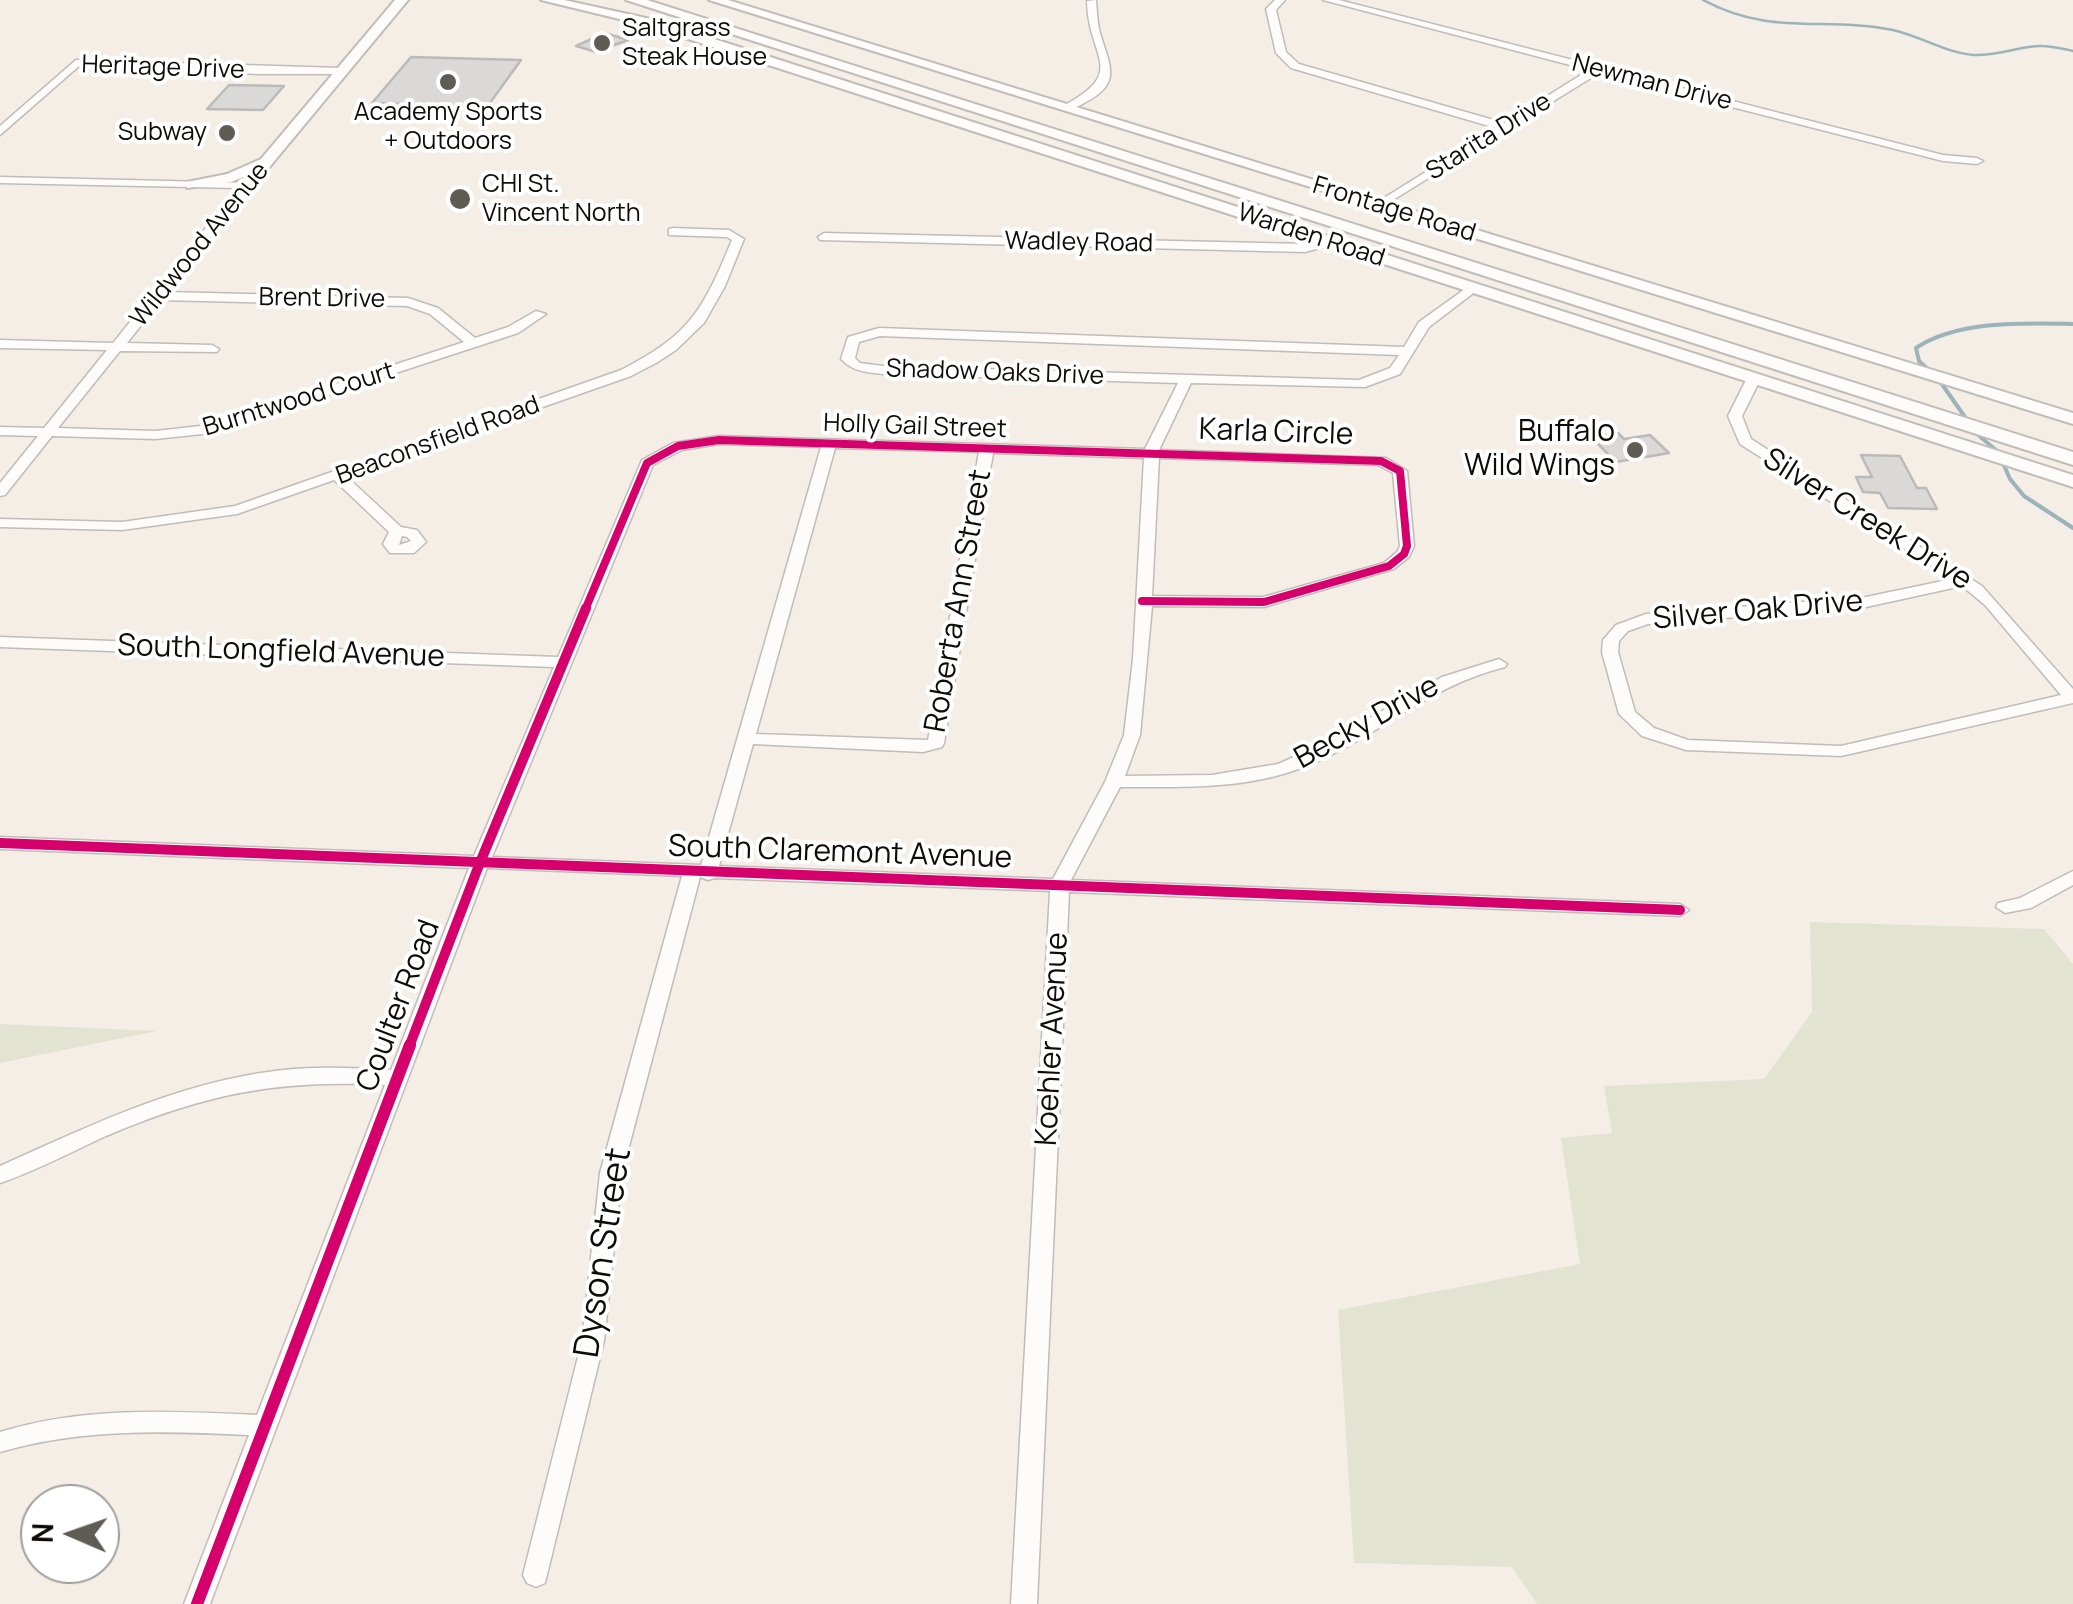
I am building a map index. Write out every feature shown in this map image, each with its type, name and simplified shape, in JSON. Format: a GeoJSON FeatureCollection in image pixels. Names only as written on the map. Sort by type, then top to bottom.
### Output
{"type":"FeatureCollection","features":[{"type":"Feature","properties":{"kind":"highway"},"geometry":{"type":"LineString","coordinates":[[633,0],[2073,459]]}},
{"type":"Feature","properties":{"kind":"highway"},"geometry":{"type":"LineString","coordinates":[[659,0],[2073,442]]}},
{"type":"Feature","properties":{"kind":"highway"},"geometry":{"type":"LineString","coordinates":[[1088,164],[1384,240]]}},
{"type":"Feature","properties":{"kind":"main road","name":"Wildwood Avenue"},"geometry":{"type":"LineString","coordinates":[[247,185],[402,0]]}},
{"type":"Feature","properties":{"kind":"main road","name":"Warden Road"},"geometry":{"type":"LineString","coordinates":[[547,0],[651,22],[2073,481]]}},
{"type":"Feature","properties":{"kind":"main road"},"geometry":{"type":"LineString","coordinates":[[555,0],[574,5]]}},
{"type":"Feature","properties":{"kind":"main road","name":"Frontage Road"},"geometry":{"type":"LineString","coordinates":[[715,0],[2073,419]]}},
{"type":"Feature","properties":{"kind":"main road"},"geometry":{"type":"LineString","coordinates":[[192,184],[238,175],[271,157]]}},
{"type":"Feature","properties":{"kind":"street"},"geometry":{"type":"LineString","coordinates":[[1280,0],[1271,9],[1280,53],[1295,66],[1506,126]]}},
{"type":"Feature","properties":{"kind":"street","name":"Newman Drive"},"geometry":{"type":"LineString","coordinates":[[1328,0],[1943,158],[1978,162]]}},
{"type":"Feature","properties":{"kind":"street"},"geometry":{"type":"LineString","coordinates":[[1067,108],[1101,90],[1108,79],[1091,15],[1092,2]]}},
{"type":"Feature","properties":{"kind":"street","name":"Heritage Drive"},"geometry":{"type":"LineString","coordinates":[[0,132],[73,66],[341,71]]}},
{"type":"Feature","properties":{"kind":"street","name":"Starita Drive"},"geometry":{"type":"LineString","coordinates":[[1380,205],[1598,69]]}},
{"type":"Feature","properties":{"kind":"street"},"geometry":{"type":"LineString","coordinates":[[0,180],[247,185]]}},
{"type":"Feature","properties":{"kind":"street","name":"Wildwood Avenue"},"geometry":{"type":"LineString","coordinates":[[0,492],[247,185]]}},
{"type":"Feature","properties":{"kind":"street","name":"Beaconsfield Road"},"geometry":{"type":"LineString","coordinates":[[0,523],[122,526],[236,510],[610,380],[679,343],[708,310],[738,238],[729,234],[673,232]]}},
{"type":"Feature","properties":{"kind":"street","name":"Wadley Road"},"geometry":{"type":"LineString","coordinates":[[824,237],[1305,248],[1333,243]]}},
{"type":"Feature","properties":{"kind":"street","name":"Shadow Oaks Drive"},"geometry":{"type":"LineString","coordinates":[[1406,351],[879,332],[853,340],[848,355],[856,366],[883,370],[1360,384],[1390,375],[1424,325],[1472,288]]}},
{"type":"Feature","properties":{"kind":"street","name":"Brent Drive"},"geometry":{"type":"LineString","coordinates":[[158,296],[408,302],[434,311],[473,343]]}},
{"type":"Feature","properties":{"kind":"street","name":"Burntwood Court"},"geometry":{"type":"LineString","coordinates":[[0,431],[155,435],[212,429],[514,330],[540,314]]}},
{"type":"Feature","properties":{"kind":"street"},"geometry":{"type":"LineString","coordinates":[[0,344],[212,349]]}},
{"type":"Feature","properties":{"kind":"street","name":"Silver Creek Drive"},"geometry":{"type":"LineString","coordinates":[[1754,378],[1735,416],[1737,429],[1752,448],[1966,581],[2002,613],[2073,698]]}},
{"type":"Feature","properties":{"kind":"street","name":"Koehler Avenue"},"geometry":{"type":"LineString","coordinates":[[1024,1604],[1060,884],[1114,782],[1137,710],[1152,454],[1186,379]]}},
{"type":"Feature","properties":{"kind":"street","name":"Holly Gail Street"},"geometry":{"type":"LineString","coordinates":[[678,446],[719,440],[1152,454]]}},
{"type":"Feature","properties":{"kind":"street","name":"Dyson Street"},"geometry":{"type":"LineString","coordinates":[[536,1576],[593,1342],[611,1174],[700,874],[747,739],[829,444]]}},
{"type":"Feature","properties":{"kind":"street","name":"Coulter Road"},"geometry":{"type":"LineString","coordinates":[[197,1604],[479,865],[639,476],[655,456],[678,446]]}},
{"type":"Feature","properties":{"kind":"street","name":"Roberta Ann Street"},"geometry":{"type":"LineString","coordinates":[[747,739],[923,748],[936,743],[986,450]]}},
{"type":"Feature","properties":{"kind":"street","name":"Karla Circle"},"geometry":{"type":"LineString","coordinates":[[1142,601],[1275,600],[1381,569],[1396,562],[1407,546],[1400,471],[1392,464],[1152,454]]}},
{"type":"Feature","properties":{"kind":"street"},"geometry":{"type":"LineString","coordinates":[[339,477],[397,531]]}},
{"type":"Feature","properties":{"kind":"street","name":"Silver Oak Drive"},"geometry":{"type":"LineString","coordinates":[[1966,581],[1866,602],[1629,624],[1611,640],[1620,696],[1635,723],[1668,741],[1686,746],[1813,752],[1874,746],[2073,698]]}},
{"type":"Feature","properties":{"kind":"street","name":"South Longfield Avenue"},"geometry":{"type":"LineString","coordinates":[[0,642],[563,662]]}},
{"type":"Feature","properties":{"kind":"street","name":"Becky Drive"},"geometry":{"type":"LineString","coordinates":[[1114,782],[1234,778],[1284,768],[1331,747],[1446,679],[1500,664]]}},
{"type":"Feature","properties":{"kind":"street","name":"South Claremont Avenue"},"geometry":{"type":"LineString","coordinates":[[0,844],[1680,910]]}},
{"type":"Feature","properties":{"kind":"street"},"geometry":{"type":"LineString","coordinates":[[2005,907],[2024,904],[2073,876]]}},
{"type":"Feature","properties":{"kind":"street"},"geometry":{"type":"LineString","coordinates":[[0,1175],[122,1121],[224,1087],[300,1076],[399,1078]]}},
{"type":"Feature","properties":{"kind":"street"},"geometry":{"type":"LineString","coordinates":[[0,1442],[62,1425],[100,1420],[266,1426]]}},
{"type":"Feature","properties":{"kind":"green space"},"geometry":{"type":"Polygon","coordinates":[[[1810,922],[2044,929],[2073,964],[2073,1604],[1537,1604],[1512,1567],[1354,1563],[1338,1310],[1580,1264],[1561,1138],[1612,1133],[1604,1086],[1764,1079],[1812,1012],[1810,922]]]}},
{"type":"Feature","properties":{"kind":"green space"},"geometry":{"type":"Polygon","coordinates":[[[0,1024],[157,1031],[0,1063],[0,1024]]]}},
{"type":"Feature","properties":{"kind":"building","name":"Saltgrass Steak House"},"geometry":{"type":"Polygon","coordinates":[[[605,33],[628,40],[596,52],[576,46],[605,33]]]}},
{"type":"Feature","properties":{"kind":"building","name":"Academy Sports + Outdoors"},"geometry":{"type":"Polygon","coordinates":[[[411,57],[521,60],[487,107],[372,103],[411,57]]]}},
{"type":"Feature","properties":{"kind":"building"},"geometry":{"type":"Polygon","coordinates":[[[229,85],[284,86],[263,110],[207,109],[229,85]]]}},
{"type":"Feature","properties":{"kind":"building","name":"Buffalo Wild Wings"},"geometry":{"type":"Polygon","coordinates":[[[1618,433],[1624,439],[1650,435],[1669,453],[1616,462],[1592,438],[1618,433]]]}},
{"type":"Feature","properties":{"kind":"building"},"geometry":{"type":"Polygon","coordinates":[[[1861,455],[1900,456],[1917,488],[1926,488],[1937,509],[1888,508],[1880,493],[1863,492],[1856,477],[1872,477],[1861,455]]]}},
{"type":"Feature","properties":{"kind":"waterway"},"geometry":{"type":"LineString","coordinates":[[1703,0],[1728,11],[1775,22],[1893,30],[1964,54],[1984,55],[2034,46],[2073,51]]}},
{"type":"Feature","properties":{"kind":"waterway"},"geometry":{"type":"LineString","coordinates":[[1931,372],[1919,361],[1916,348],[1951,332],[1992,325],[2073,324]]}},
{"type":"Feature","properties":{"kind":"waterway"},"geometry":{"type":"LineString","coordinates":[[1939,380],[1967,420]]}},
{"type":"Feature","properties":{"kind":"waterway"},"geometry":{"type":"LineString","coordinates":[[1976,433],[1998,452],[2010,479],[2024,496],[2073,528]]}},
{"type":"Feature","properties":{"kind":"cycle path"},"geometry":{"type":"LineString","coordinates":[[197,1604],[479,865],[647,463],[678,446],[719,440],[1381,461],[1400,471],[1407,546],[1404,554],[1389,566],[1264,602],[1142,601]]}},
{"type":"Feature","properties":{"kind":"cycle path"},"geometry":{"type":"LineString","coordinates":[[0,843],[1680,910]]}},
{"type":"Feature","properties":{"kind":"place","name":"Saltgrass Steak House"},"geometry":{"type":"Point","coordinates":[602,43]}},
{"type":"Feature","properties":{"kind":"place","name":"Academy Sports + Outdoors"},"geometry":{"type":"Point","coordinates":[448,82]}},
{"type":"Feature","properties":{"kind":"place","name":"Subway"},"geometry":{"type":"Point","coordinates":[227,133]}},
{"type":"Feature","properties":{"kind":"place","name":"CHI St. Vincent North"},"geometry":{"type":"Point","coordinates":[460,199]}},
{"type":"Feature","properties":{"kind":"place","name":"Buffalo Wild Wings"},"geometry":{"type":"Point","coordinates":[1635,450]}}]}
